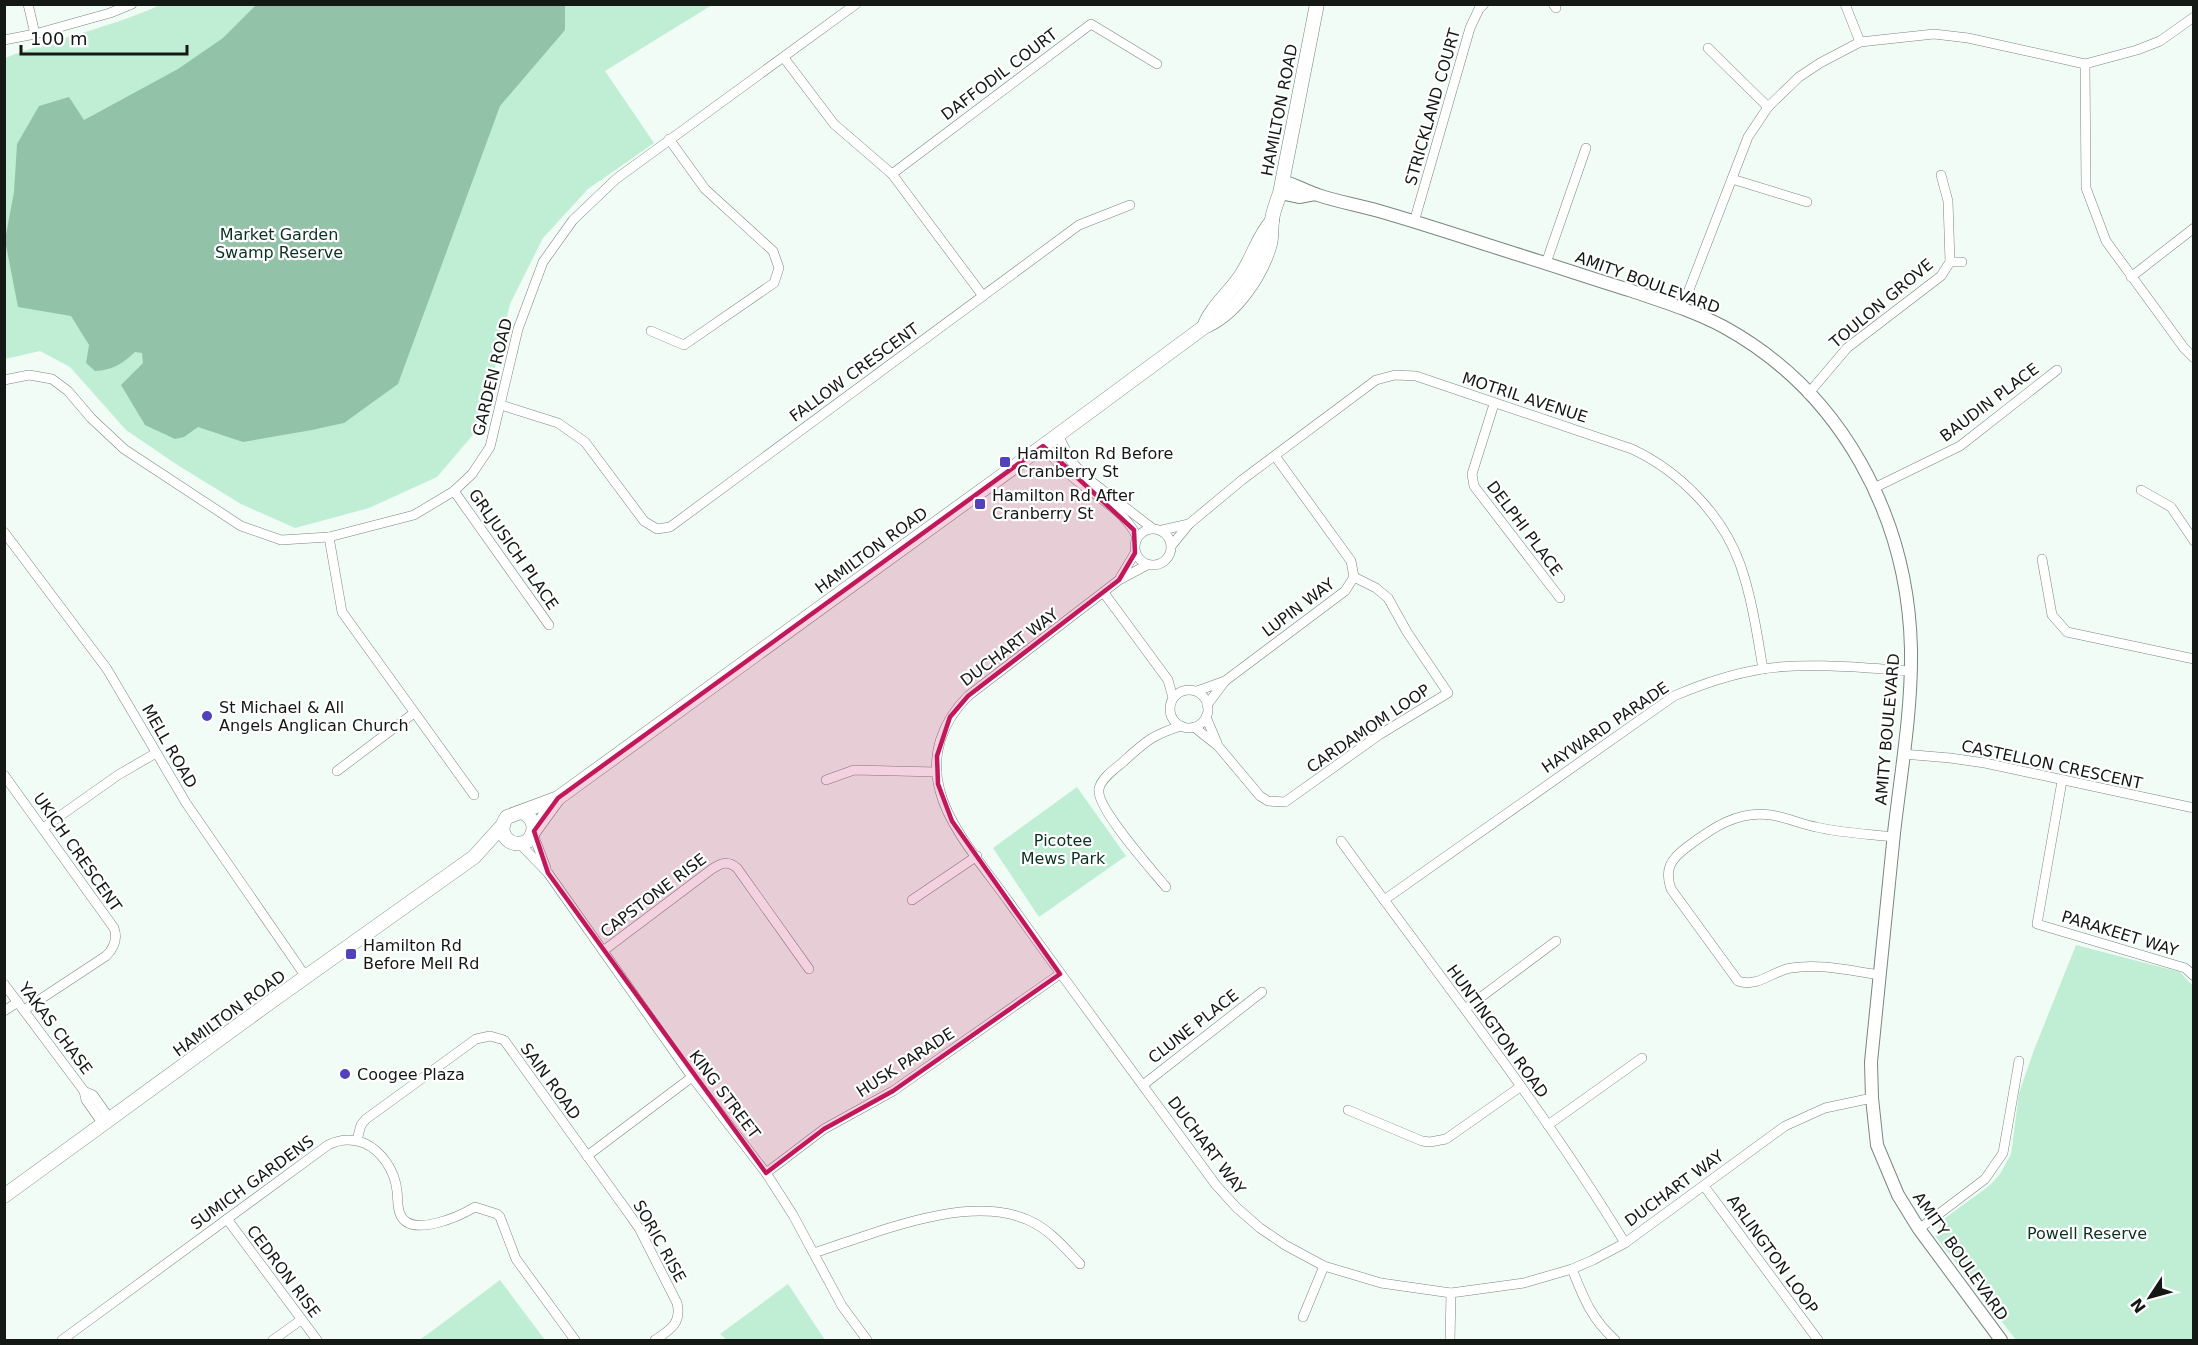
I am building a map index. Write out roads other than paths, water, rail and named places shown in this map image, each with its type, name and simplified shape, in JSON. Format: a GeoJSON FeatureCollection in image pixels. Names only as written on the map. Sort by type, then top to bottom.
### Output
{"type":"FeatureCollection","features":[{"type":"Feature","properties":{"kind":"main road","name":"HAMILTON ROAD"},"geometry":{"type":"LineString","coordinates":[[521,812],[558,798],[1204,327],[1214,323],[1226,312],[1244,293],[1250,274],[1269,245],[1317,4]]}},
{"type":"Feature","properties":{"kind":"main road","name":"HAMILTON ROAD"},"geometry":{"type":"LineString","coordinates":[[534,832],[558,798]]}},
{"type":"Feature","properties":{"kind":"main road"},"geometry":{"type":"LineString","coordinates":[[521,812],[533,821],[534,832],[528,841],[516,843],[504,836],[502,826],[511,814],[521,812]]}},
{"type":"Feature","properties":{"kind":"main road","name":"HAMILTON ROAD"},"geometry":{"type":"LineString","coordinates":[[4,1196],[474,857],[502,826]]}},
{"type":"Feature","properties":{"kind":"main road","name":"HAMILTON ROAD"},"geometry":{"type":"LineString","coordinates":[[474,857],[516,843]]}},
{"type":"Feature","properties":{"kind":"street"},"geometry":{"type":"LineString","coordinates":[[28,4],[35,34]]}},
{"type":"Feature","properties":{"kind":"street"},"geometry":{"type":"LineString","coordinates":[[4,40],[35,34],[110,13],[132,4]]}},
{"type":"Feature","properties":{"kind":"street","name":"GARDEN ROAD"},"geometry":{"type":"LineString","coordinates":[[4,380],[29,375],[52,379],[68,391],[91,418],[124,449],[241,526],[281,540],[329,537],[414,515],[454,491],[471,474],[489,447],[518,329],[543,262],[573,220],[616,179],[856,4]]}},
{"type":"Feature","properties":{"kind":"street","name":"STRICKLAND COURT"},"geometry":{"type":"LineString","coordinates":[[1414,222],[1470,28],[1484,4]]}},
{"type":"Feature","properties":{"kind":"street"},"geometry":{"type":"LineString","coordinates":[[1845,4],[1860,42]]}},
{"type":"Feature","properties":{"kind":"street"},"geometry":{"type":"LineString","coordinates":[[1682,308],[1748,137],[1768,106],[1799,77],[1820,63],[1860,42],[1934,34],[1968,38],[2085,64],[2137,50],[2160,41],[2193,17]]}},
{"type":"Feature","properties":{"kind":"street","name":"DAFFODIL COURT"},"geometry":{"type":"LineString","coordinates":[[892,174],[1091,24],[1157,64]]}},
{"type":"Feature","properties":{"kind":"street"},"geometry":{"type":"LineString","coordinates":[[1708,48],[1768,106]]}},
{"type":"Feature","properties":{"kind":"street"},"geometry":{"type":"LineString","coordinates":[[784,58],[834,124],[892,174],[983,296]]}},
{"type":"Feature","properties":{"kind":"street"},"geometry":{"type":"LineString","coordinates":[[2085,64],[2086,188],[2106,242],[2193,358]]}},
{"type":"Feature","properties":{"kind":"street"},"geometry":{"type":"LineString","coordinates":[[651,331],[684,345],[774,283],[779,268],[773,251],[705,189],[669,139]]}},
{"type":"Feature","properties":{"kind":"street"},"geometry":{"type":"LineString","coordinates":[[1546,263],[1586,148]]}},
{"type":"Feature","properties":{"kind":"street","name":"TOULON GROVE"},"geometry":{"type":"LineString","coordinates":[[1808,394],[1847,348],[1941,276],[1950,262],[1948,201],[1941,175]]}},
{"type":"Feature","properties":{"kind":"street"},"geometry":{"type":"LineString","coordinates":[[1731,179],[1807,202]]}},
{"type":"Feature","properties":{"kind":"street","name":"AMITY BOULEVARD"},"geometry":{"type":"LineString","coordinates":[[1281,187],[1299,197],[1315,194],[1414,222],[1682,308],[1726,328],[1786,371],[1840,430],[1874,488],[1891,528],[1904,577],[1908,609],[1911,671],[1871,1062],[1877,1145],[1898,1195],[1919,1229],[2001,1341]]}},
{"type":"Feature","properties":{"kind":"street","name":"FALLOW CRESCENT"},"geometry":{"type":"LineString","coordinates":[[501,405],[558,423],[585,442],[644,521],[657,529],[670,527],[1079,225],[1130,205]]}},
{"type":"Feature","properties":{"kind":"street"},"geometry":{"type":"LineString","coordinates":[[2131,277],[2193,228]]}},
{"type":"Feature","properties":{"kind":"street","name":"TOULON GROVE"},"geometry":{"type":"LineString","coordinates":[[1950,262],[1962,262]]}},
{"type":"Feature","properties":{"kind":"street","name":"BAUDIN PLACE"},"geometry":{"type":"LineString","coordinates":[[1874,488],[1960,446],[2057,370]]}},
{"type":"Feature","properties":{"kind":"street","name":"MOTRIL AVENUE"},"geometry":{"type":"LineString","coordinates":[[1172,545],[1189,524],[1242,480],[1376,380],[1386,376],[1416,376],[1632,449],[1665,467],[1681,480],[1711,513],[1734,550],[1749,595],[1763,669]]}},
{"type":"Feature","properties":{"kind":"street","name":"DELPHI PLACE"},"geometry":{"type":"LineString","coordinates":[[1494,404],[1472,474],[1474,486],[1560,598]]}},
{"type":"Feature","properties":{"kind":"street"},"geometry":{"type":"LineString","coordinates":[[1058,435],[1071,462],[1087,478],[1169,537],[1172,545],[1165,561],[1156,565],[1147,565],[1135,553],[1134,545],[1137,537],[1143,531],[1157,529]]}},
{"type":"Feature","properties":{"kind":"street"},"geometry":{"type":"LineString","coordinates":[[1043,446],[1074,478],[1118,511],[1129,523],[1137,537]]}},
{"type":"Feature","properties":{"kind":"street","name":"LUPIN WAY"},"geometry":{"type":"LineString","coordinates":[[1207,705],[1226,681],[1345,591],[1354,577],[1351,561],[1275,456]]}},
{"type":"Feature","properties":{"kind":"street"},"geometry":{"type":"LineString","coordinates":[[2141,490],[2171,507],[2193,541]]}},
{"type":"Feature","properties":{"kind":"street","name":"GRLJUSICH PLACE"},"geometry":{"type":"LineString","coordinates":[[454,491],[549,625]]}},
{"type":"Feature","properties":{"kind":"street","name":"MOTRIL AVENUE"},"geometry":{"type":"LineString","coordinates":[[1157,529],[1189,524]]}},
{"type":"Feature","properties":{"kind":"street","name":"MELL ROAD"},"geometry":{"type":"LineString","coordinates":[[4,532],[107,669],[186,803],[306,977]]}},
{"type":"Feature","properties":{"kind":"street"},"geometry":{"type":"LineString","coordinates":[[329,537],[342,612],[474,795]]}},
{"type":"Feature","properties":{"kind":"street","name":"DUCHART WAY"},"geometry":{"type":"LineString","coordinates":[[1119,580],[1135,553]]}},
{"type":"Feature","properties":{"kind":"street"},"geometry":{"type":"LineString","coordinates":[[2042,559],[2052,615],[2067,632],[2193,659]]}},
{"type":"Feature","properties":{"kind":"street","name":"DUCHART WAY"},"geometry":{"type":"LineString","coordinates":[[1147,565],[1119,580],[958,706],[950,717],[939,742],[937,772],[940,794],[960,834],[1216,1185],[1236,1207],[1285,1245],[1324,1266],[1381,1283],[1450,1293],[1524,1283],[1572,1269],[1624,1243],[1785,1126],[1825,1108],[1872,1098]]}},
{"type":"Feature","properties":{"kind":"street","name":"CARDAMOM LOOP"},"geometry":{"type":"LineString","coordinates":[[1194,727],[1218,746],[1260,796],[1268,801],[1285,802],[1379,735],[1448,693],[1407,632],[1388,598],[1382,591],[1354,577]]}},
{"type":"Feature","properties":{"kind":"street"},"geometry":{"type":"LineString","coordinates":[[1104,593],[1168,680],[1173,699]]}},
{"type":"Feature","properties":{"kind":"street","name":"HAYWARD PARADE"},"geometry":{"type":"LineString","coordinates":[[1384,900],[1674,696],[1695,687],[1763,669],[1833,666],[1911,671]]}},
{"type":"Feature","properties":{"kind":"street"},"geometry":{"type":"LineString","coordinates":[[1157,733],[1181,726],[1194,727],[1200,725],[1206,717],[1205,698],[1168,680]]}},
{"type":"Feature","properties":{"kind":"street","name":"LUPIN WAY"},"geometry":{"type":"LineString","coordinates":[[1191,690],[1226,681]]}},
{"type":"Feature","properties":{"kind":"street"},"geometry":{"type":"LineString","coordinates":[[1166,887],[1106,813],[1099,796],[1099,788],[1102,781],[1157,733],[1177,694],[1191,690]]}},
{"type":"Feature","properties":{"kind":"street"},"geometry":{"type":"LineString","coordinates":[[1170,711],[1173,720],[1181,726]]}},
{"type":"Feature","properties":{"kind":"street"},"geometry":{"type":"LineString","coordinates":[[337,771],[414,713]]}},
{"type":"Feature","properties":{"kind":"street","name":"CARDAMOM LOOP"},"geometry":{"type":"LineString","coordinates":[[1206,717],[1218,746]]}},
{"type":"Feature","properties":{"kind":"street"},"geometry":{"type":"LineString","coordinates":[[44,828],[118,775],[156,753]]}},
{"type":"Feature","properties":{"kind":"street","name":"CASTELLON CRESCENT"},"geometry":{"type":"LineString","coordinates":[[1903,754],[1985,763],[2193,808]]}},
{"type":"Feature","properties":{"kind":"street"},"geometry":{"type":"LineString","coordinates":[[826,780],[854,770],[937,772]]}},
{"type":"Feature","properties":{"kind":"street","name":"UKICH CRESCENT"},"geometry":{"type":"LineString","coordinates":[[4,775],[44,828],[116,934],[113,946],[106,956],[24,1010]]}},
{"type":"Feature","properties":{"kind":"street","name":"PARAKEET WAY"},"geometry":{"type":"LineString","coordinates":[[2062,781],[2037,924],[2185,968],[2193,976]]}},
{"type":"Feature","properties":{"kind":"street"},"geometry":{"type":"LineString","coordinates":[[1880,975],[1801,966],[1786,969],[1751,984],[1738,981],[1671,889],[1669,866],[1678,854],[1720,824],[1731,819],[1758,815],[1778,816],[1817,828],[1894,837]]}},
{"type":"Feature","properties":{"kind":"street","name":"KING STREET"},"geometry":{"type":"LineString","coordinates":[[534,832],[548,873]]}},
{"type":"Feature","properties":{"kind":"street","name":"HUNTINGTON ROAD"},"geometry":{"type":"LineString","coordinates":[[1341,841],[1548,1125],[1590,1185],[1624,1243]]}},
{"type":"Feature","properties":{"kind":"street","name":"KING STREET"},"geometry":{"type":"LineString","coordinates":[[516,843],[548,873],[692,1077],[766,1173],[842,1306],[867,1341]]}},
{"type":"Feature","properties":{"kind":"street"},"geometry":{"type":"LineString","coordinates":[[912,900],[977,856]]}},
{"type":"Feature","properties":{"kind":"street","name":"CAPSTONE RISE"},"geometry":{"type":"LineString","coordinates":[[603,951],[712,869],[725,862],[737,868],[809,969]]}},
{"type":"Feature","properties":{"kind":"street"},"geometry":{"type":"LineString","coordinates":[[1465,1009],[1556,941]]}},
{"type":"Feature","properties":{"kind":"street","name":"HUSK PARADE"},"geometry":{"type":"LineString","coordinates":[[766,1173],[824,1129],[893,1091],[1060,974]]}},
{"type":"Feature","properties":{"kind":"street","name":"YAKAS CHASE"},"geometry":{"type":"LineString","coordinates":[[4,984],[84,1091],[93,1095],[107,1121]]}},
{"type":"Feature","properties":{"kind":"street","name":"CLUNE PLACE"},"geometry":{"type":"LineString","coordinates":[[1143,1084],[1262,992]]}},
{"type":"Feature","properties":{"kind":"street"},"geometry":{"type":"LineString","coordinates":[[4,1011],[18,1002]]}},
{"type":"Feature","properties":{"kind":"street","name":"SAIN ROAD"},"geometry":{"type":"LineString","coordinates":[[357,1140],[361,1125],[366,1119],[476,1039],[490,1036],[504,1040],[587,1156]]}},
{"type":"Feature","properties":{"kind":"street"},"geometry":{"type":"LineString","coordinates":[[1548,1125],[1642,1058]]}},
{"type":"Feature","properties":{"kind":"street"},"geometry":{"type":"LineString","coordinates":[[1919,1229],[1985,1179],[2003,1153],[2019,1061]]}},
{"type":"Feature","properties":{"kind":"street"},"geometry":{"type":"LineString","coordinates":[[587,1156],[692,1077]]}},
{"type":"Feature","properties":{"kind":"street"},"geometry":{"type":"LineString","coordinates":[[1348,1110],[1422,1141],[1438,1141],[1452,1135],[1520,1087]]}},
{"type":"Feature","properties":{"kind":"street"},"geometry":{"type":"LineString","coordinates":[[357,1140],[371,1147],[386,1162],[394,1175],[399,1211],[401,1217],[408,1223],[422,1225],[448,1221],[475,1207],[497,1214],[516,1259],[576,1341]]}},
{"type":"Feature","properties":{"kind":"street","name":"SUMICH GARDENS"},"geometry":{"type":"LineString","coordinates":[[62,1341],[328,1145],[336,1141],[357,1140]]}},
{"type":"Feature","properties":{"kind":"street","name":"SORIC RISE"},"geometry":{"type":"LineString","coordinates":[[587,1156],[639,1228],[677,1303],[679,1311],[676,1323],[655,1341]]}},
{"type":"Feature","properties":{"kind":"street","name":"ARLINGTON LOOP"},"geometry":{"type":"LineString","coordinates":[[1704,1186],[1818,1341]]}},
{"type":"Feature","properties":{"kind":"street"},"geometry":{"type":"LineString","coordinates":[[814,1254],[923,1218],[977,1211],[1010,1214],[1027,1220],[1055,1238],[1080,1264]]}},
{"type":"Feature","properties":{"kind":"street","name":"CEDRON RISE"},"geometry":{"type":"LineString","coordinates":[[227,1219],[317,1341]]}},
{"type":"Feature","properties":{"kind":"street"},"geometry":{"type":"LineString","coordinates":[[1303,1317],[1324,1266]]}},
{"type":"Feature","properties":{"kind":"street"},"geometry":{"type":"LineString","coordinates":[[1572,1269],[1588,1309],[1615,1341]]}},
{"type":"Feature","properties":{"kind":"street"},"geometry":{"type":"LineString","coordinates":[[1450,1293],[1450,1341]]}},
{"type":"Feature","properties":{"kind":"street"},"geometry":{"type":"LineString","coordinates":[[273,1341],[302,1320]]}},
{"type":"Feature","properties":{"kind":"place","name":"Hamilton Rd Before Cranberry St"},"geometry":{"type":"Point","coordinates":[1005,462]}},
{"type":"Feature","properties":{"kind":"place","name":"Hamilton Rd After Cranberry St"},"geometry":{"type":"Point","coordinates":[980,504]}},
{"type":"Feature","properties":{"kind":"place","name":"St Michael & All Angels Anglican Church"},"geometry":{"type":"Point","coordinates":[207,716]}},
{"type":"Feature","properties":{"kind":"place","name":"Hamilton Rd Before Mell Rd"},"geometry":{"type":"Point","coordinates":[351,954]}},
{"type":"Feature","properties":{"kind":"place","name":"Coogee Plaza"},"geometry":{"type":"Point","coordinates":[345,1074]}},
{"type":"Feature","properties":{"kind":"park label","name":"Market Garden Swamp Reserve"},"geometry":{"type":"Point","coordinates":[279,243]}},
{"type":"Feature","properties":{"kind":"park label","name":"Picotee Mews Park"},"geometry":{"type":"Point","coordinates":[1063,849]}},
{"type":"Feature","properties":{"kind":"park label","name":"Powell Reserve"},"geometry":{"type":"Point","coordinates":[2087,1233]}}]}
